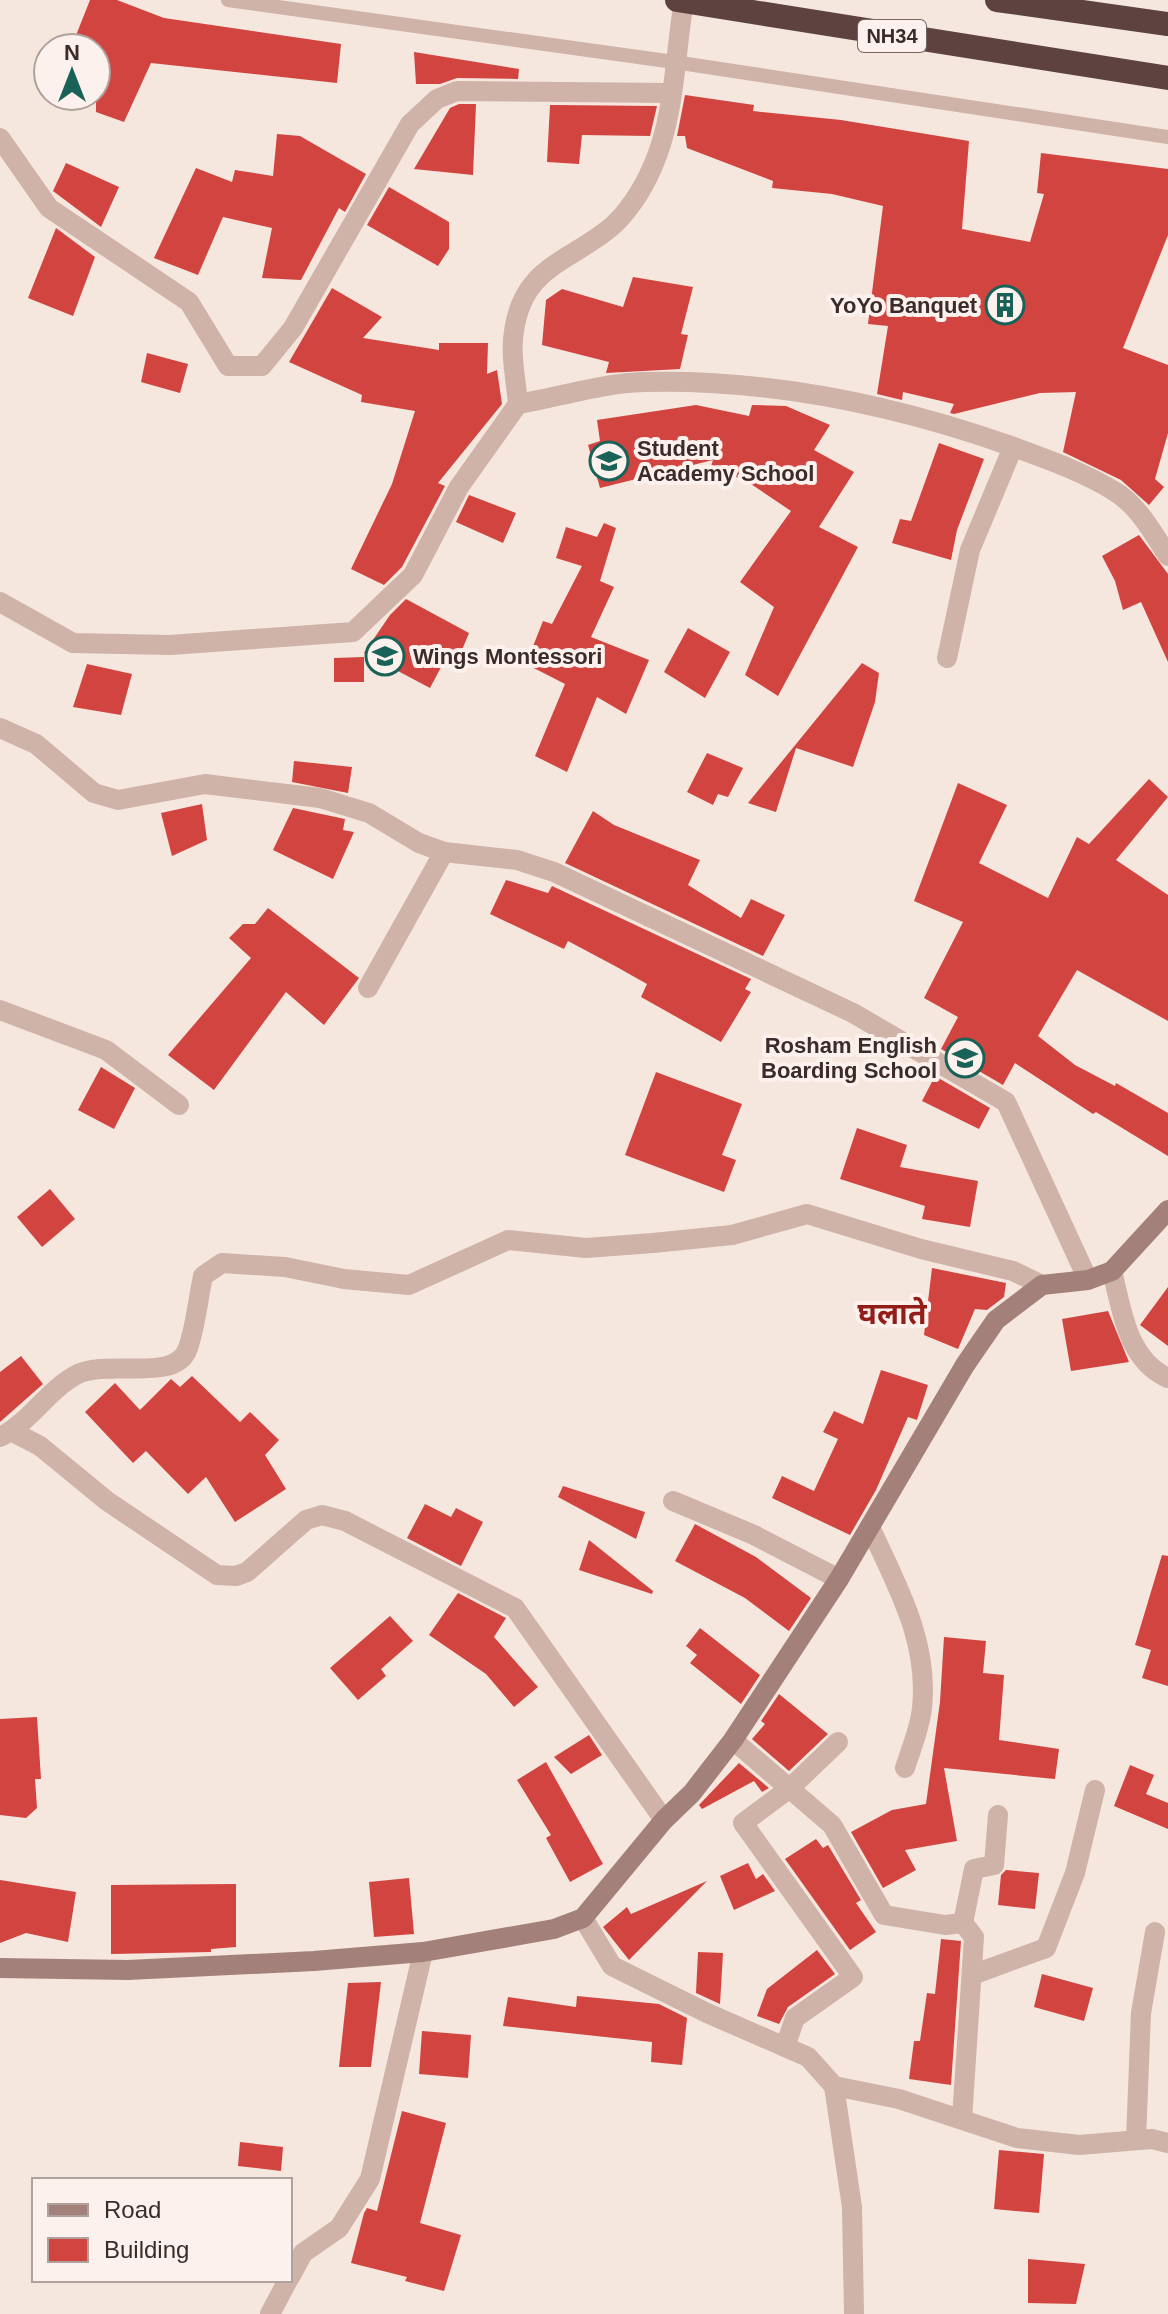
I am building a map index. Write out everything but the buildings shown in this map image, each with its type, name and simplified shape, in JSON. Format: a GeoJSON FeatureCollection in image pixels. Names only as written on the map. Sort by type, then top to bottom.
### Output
{"type":"FeatureCollection","features":[{"type":"Feature","properties":{"kind":"highway","name":"NH34"},"geometry":{"type":"LineString","coordinates":[[677,0],[1168,78]]}},
{"type":"Feature","properties":{"kind":"highway"},"geometry":{"type":"LineString","coordinates":[[997,0],[1168,24]]}},
{"type":"Feature","properties":{"kind":"main road"},"geometry":{"type":"LineString","coordinates":[[0,1968],[128,1970],[423,1952],[554,1929],[583,1918],[664,1820],[692,1793],[733,1740],[839,1579],[965,1365],[996,1320],[1042,1285],[1088,1280],[1112,1271],[1168,1210]]}},
{"type":"Feature","properties":{"kind":"street"},"geometry":{"type":"LineString","coordinates":[[0,602],[73,643],[170,645],[353,632],[413,575],[459,487],[518,404],[513,332],[520,305],[531,283],[556,261],[590,243],[613,225],[632,202],[652,169],[665,129],[684,0]]}},
{"type":"Feature","properties":{"kind":"street"},"geometry":{"type":"LineString","coordinates":[[0,138],[49,208],[189,302],[219,356],[228,366],[244,369],[262,366],[293,328],[410,124],[437,99],[457,91],[490,90],[670,93]]}},
{"type":"Feature","properties":{"kind":"street"},"geometry":{"type":"LineString","coordinates":[[518,404],[642,382],[772,387],[881,406],[1013,447],[1116,491],[1146,522],[1168,556]]}},
{"type":"Feature","properties":{"kind":"street"},"geometry":{"type":"LineString","coordinates":[[947,658],[970,550],[1013,447]]}},
{"type":"Feature","properties":{"kind":"street"},"geometry":{"type":"LineString","coordinates":[[0,728],[36,744],[94,793],[118,800],[205,784],[320,798],[369,813],[419,843],[444,852],[517,860],[554,872],[853,1013],[1006,1102],[1088,1280]]}},
{"type":"Feature","properties":{"kind":"street"},"geometry":{"type":"LineString","coordinates":[[368,988],[444,852]]}},
{"type":"Feature","properties":{"kind":"street"},"geometry":{"type":"LineString","coordinates":[[0,1010],[106,1050],[179,1105]]}},
{"type":"Feature","properties":{"kind":"street"},"geometry":{"type":"LineString","coordinates":[[6,1434],[74,1376],[100,1367],[159,1370],[180,1361],[188,1350],[203,1276],[222,1263],[285,1267],[344,1279],[409,1285],[508,1240],[586,1248],[653,1243],[732,1235],[807,1214],[921,1249],[1013,1271],[1042,1285]]}},
{"type":"Feature","properties":{"kind":"street"},"geometry":{"type":"LineString","coordinates":[[1112,1271],[1131,1342],[1155,1373],[1168,1378]]}},
{"type":"Feature","properties":{"kind":"street"},"geometry":{"type":"LineString","coordinates":[[6,1434],[40,1446],[129,1517],[217,1575],[236,1576],[247,1572],[306,1520],[322,1515],[345,1521],[515,1608],[664,1820]]}},
{"type":"Feature","properties":{"kind":"street"},"geometry":{"type":"LineString","coordinates":[[673,1501],[754,1535],[839,1579]]}},
{"type":"Feature","properties":{"kind":"street"},"geometry":{"type":"LineString","coordinates":[[870,1527],[914,1625],[923,1673],[921,1711],[905,1768]]}},
{"type":"Feature","properties":{"kind":"street"},"geometry":{"type":"LineString","coordinates":[[733,1740],[832,1825],[884,1915],[945,1925],[963,1923]]}},
{"type":"Feature","properties":{"kind":"street"},"geometry":{"type":"LineString","coordinates":[[785,2047],[795,2018],[853,1977],[743,1823],[790,1788],[838,1742]]}},
{"type":"Feature","properties":{"kind":"street"},"geometry":{"type":"LineString","coordinates":[[972,1975],[1046,1948],[1075,1873],[1095,1790]]}},
{"type":"Feature","properties":{"kind":"street"},"geometry":{"type":"LineString","coordinates":[[962,2119],[974,1937],[963,1923],[974,1869],[994,1865],[998,1815]]}},
{"type":"Feature","properties":{"kind":"street"},"geometry":{"type":"LineString","coordinates":[[583,1918],[612,1966],[808,2057],[834,2086],[852,2207],[854,2314]]}},
{"type":"Feature","properties":{"kind":"street"},"geometry":{"type":"LineString","coordinates":[[1136,2140],[1141,2013],[1155,1932]]}},
{"type":"Feature","properties":{"kind":"street"},"geometry":{"type":"LineString","coordinates":[[292,2273],[303,2253],[339,2228],[370,2179],[423,1952]]}},
{"type":"Feature","properties":{"kind":"street"},"geometry":{"type":"LineString","coordinates":[[834,2086],[899,2099],[1017,2138],[1079,2145],[1152,2139],[1168,2143]]}},
{"type":"Feature","properties":{"kind":"street"},"geometry":{"type":"LineString","coordinates":[[270,2314],[287,2282]]}},
{"type":"Feature","properties":{"kind":"lane"},"geometry":{"type":"LineString","coordinates":[[228,0],[674,62],[1168,137]]}},
{"type":"Feature","properties":{"kind":"place","name":"YoYo Banquet"},"geometry":{"type":"Point","coordinates":[1005,305]}},
{"type":"Feature","properties":{"kind":"place","name":"Student Academy School"},"geometry":{"type":"Point","coordinates":[609,461]}},
{"type":"Feature","properties":{"kind":"place","name":"Wings Montessori"},"geometry":{"type":"Point","coordinates":[385,656]}},
{"type":"Feature","properties":{"kind":"place","name":"Rosham English Boarding School"},"geometry":{"type":"Point","coordinates":[965,1058]}},
{"type":"Feature","properties":{"kind":"district","name":"घलाते"},"geometry":{"type":"Point","coordinates":[892,1314]}}]}
